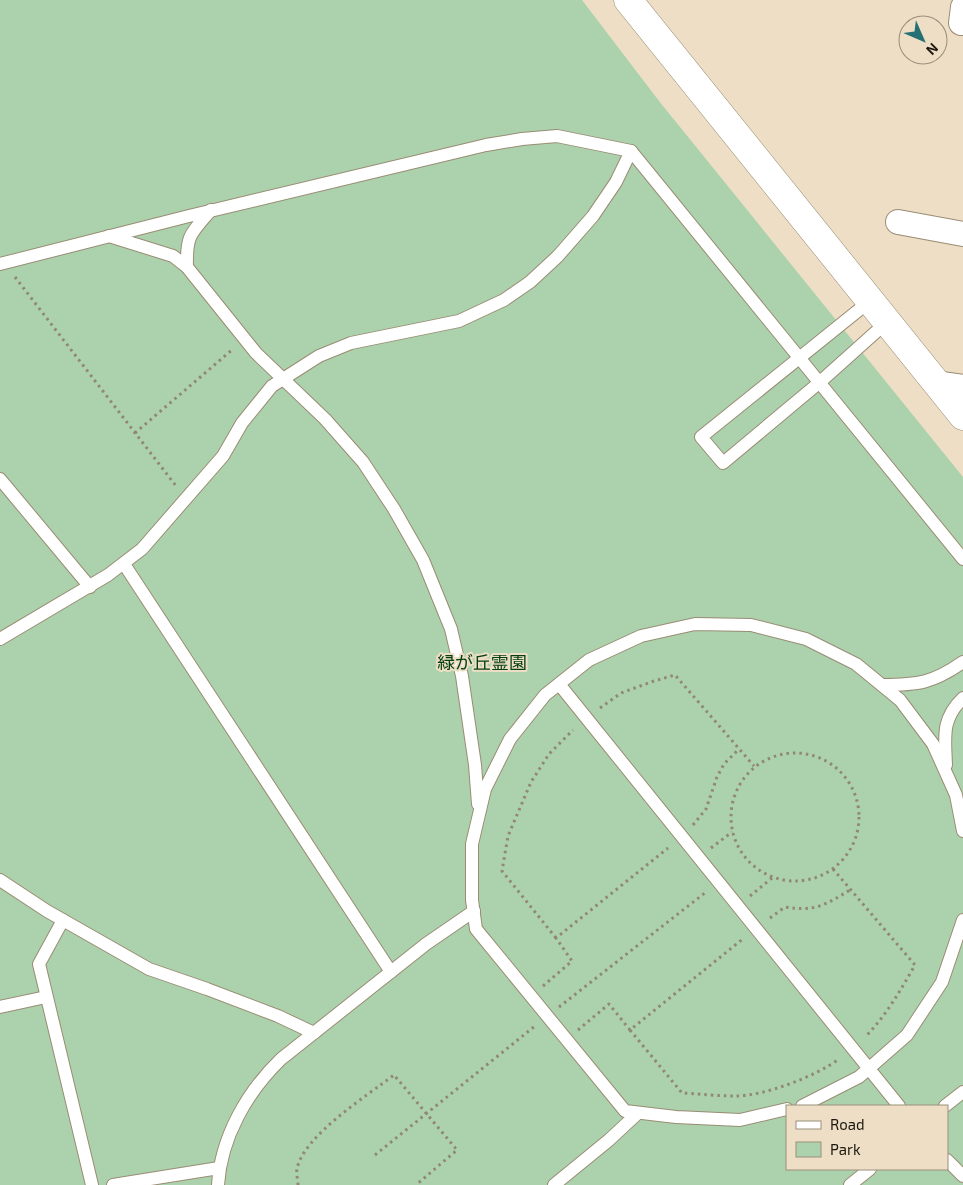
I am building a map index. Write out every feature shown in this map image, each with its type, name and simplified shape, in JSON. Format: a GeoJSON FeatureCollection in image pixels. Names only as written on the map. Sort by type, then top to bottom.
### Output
{"type":"FeatureCollection","features":[{"type":"Feature","properties":{"kind":"street"},"geometry":{"type":"LineString","coordinates":[[628,0],[963,416]]}},
{"type":"Feature","properties":{"kind":"street"},"geometry":{"type":"LineString","coordinates":[[963,7],[961,23],[963,23]]}},
{"type":"Feature","properties":{"kind":"street"},"geometry":{"type":"LineString","coordinates":[[898,222],[963,234]]}},
{"type":"Feature","properties":{"kind":"street"},"geometry":{"type":"LineString","coordinates":[[936,383],[963,387]]}},
{"type":"Feature","properties":{"kind":"lane"},"geometry":{"type":"LineString","coordinates":[[2,264],[211,210],[486,145],[557,136],[631,151],[963,558]]}},
{"type":"Feature","properties":{"kind":"lane"},"geometry":{"type":"LineString","coordinates":[[0,640],[90,587],[142,549],[223,456],[242,423],[272,386],[319,356],[351,343],[459,321],[504,300],[530,282],[579,233],[616,182],[631,151]]}},
{"type":"Feature","properties":{"kind":"lane"},"geometry":{"type":"LineString","coordinates":[[187,267],[186,253],[190,234],[211,210]]}},
{"type":"Feature","properties":{"kind":"lane"},"geometry":{"type":"LineString","coordinates":[[109,236],[172,256],[187,267],[244,339],[282,380],[325,419],[363,462],[394,509],[423,560],[452,630],[462,676],[475,765],[478,818]]}},
{"type":"Feature","properties":{"kind":"lane"},"geometry":{"type":"LineString","coordinates":[[870,301],[702,438],[723,463],[820,382],[887,322]]}},
{"type":"Feature","properties":{"kind":"lane"},"geometry":{"type":"LineString","coordinates":[[3,488],[90,587]]}},
{"type":"Feature","properties":{"kind":"lane"},"geometry":{"type":"LineString","coordinates":[[124,564],[391,972]]}},
{"type":"Feature","properties":{"kind":"lane"},"geometry":{"type":"LineString","coordinates":[[786,1110],[740,1120],[676,1117],[625,1111],[476,929],[472,900],[472,844],[485,789],[510,739],[545,695],[590,660],[640,636],[695,624],[751,625],[806,639],[856,664],[900,700],[933,744],[956,795],[963,831]]}},
{"type":"Feature","properties":{"kind":"lane"},"geometry":{"type":"LineString","coordinates":[[882,685],[918,684],[936,679],[963,662]]}},
{"type":"Feature","properties":{"kind":"lane"},"geometry":{"type":"LineString","coordinates":[[559,684],[868,1069],[899,1105]]}},
{"type":"Feature","properties":{"kind":"lane"},"geometry":{"type":"LineString","coordinates":[[946,773],[944,733],[950,712],[963,698]]}},
{"type":"Feature","properties":{"kind":"lane"},"geometry":{"type":"LineString","coordinates":[[0,880],[64,920],[149,969],[269,1013],[314,1033]]}},
{"type":"Feature","properties":{"kind":"lane"},"geometry":{"type":"LineString","coordinates":[[218,1185],[219,1168],[231,1129],[254,1089],[267,1072],[281,1058],[426,944],[474,911]]}},
{"type":"Feature","properties":{"kind":"lane"},"geometry":{"type":"LineString","coordinates":[[64,920],[39,964],[92,1185]]}},
{"type":"Feature","properties":{"kind":"lane"},"geometry":{"type":"LineString","coordinates":[[804,1105],[859,1077],[907,1035],[942,982],[963,920]]}},
{"type":"Feature","properties":{"kind":"lane"},"geometry":{"type":"LineString","coordinates":[[0,1007],[46,997]]}},
{"type":"Feature","properties":{"kind":"lane"},"geometry":{"type":"LineString","coordinates":[[946,1105],[963,1092]]}},
{"type":"Feature","properties":{"kind":"lane"},"geometry":{"type":"LineString","coordinates":[[561,1183],[638,1112]]}},
{"type":"Feature","properties":{"kind":"lane"},"geometry":{"type":"LineString","coordinates":[[948,1161],[963,1176]]}},
{"type":"Feature","properties":{"kind":"lane"},"geometry":{"type":"LineString","coordinates":[[113,1185],[219,1168]]}},
{"type":"Feature","properties":{"kind":"lane"},"geometry":{"type":"LineString","coordinates":[[850,1185],[869,1170]]}},
{"type":"Feature","properties":{"kind":"path"},"geometry":{"type":"LineString","coordinates":[[2,264],[185,498]]}},
{"type":"Feature","properties":{"kind":"path"},"geometry":{"type":"LineString","coordinates":[[135,433],[244,339]]}},
{"type":"Feature","properties":{"kind":"path"},"geometry":{"type":"LineString","coordinates":[[596,711],[621,693],[675,675],[754,766]]}},
{"type":"Feature","properties":{"kind":"path"},"geometry":{"type":"LineString","coordinates":[[531,996],[572,961],[502,871],[508,836],[531,782],[549,754],[580,724]]}},
{"type":"Feature","properties":{"kind":"path"},"geometry":{"type":"LineString","coordinates":[[556,938],[682,837],[706,809],[717,777],[724,764],[739,749]]}},
{"type":"Feature","properties":{"kind":"path"},"geometry":{"type":"LineString","coordinates":[[796,752],[818,756],[837,768],[851,784],[859,806],[859,828],[852,849],[833,869],[820,877],[800,882],[780,881],[762,873],[746,860],[735,843],[732,832],[730,824],[731,804],[740,783],[754,766],[774,756],[796,752]]}},
{"type":"Feature","properties":{"kind":"path"},"geometry":{"type":"LineString","coordinates":[[699,858],[732,832]]}},
{"type":"Feature","properties":{"kind":"path"},"geometry":{"type":"LineString","coordinates":[[566,1040],[608,1004],[682,1093],[737,1096],[798,1081],[827,1068],[852,1049],[876,1026],[890,1007],[915,965],[833,869]]}},
{"type":"Feature","properties":{"kind":"path"},"geometry":{"type":"LineString","coordinates":[[738,906],[773,878]]}},
{"type":"Feature","properties":{"kind":"path"},"geometry":{"type":"LineString","coordinates":[[376,1155],[547,1016],[718,882]]}},
{"type":"Feature","properties":{"kind":"path"},"geometry":{"type":"LineString","coordinates":[[630,1030],[785,907],[804,910],[823,905],[850,890]]}},
{"type":"Feature","properties":{"kind":"path"},"geometry":{"type":"LineString","coordinates":[[298,1185],[297,1169],[306,1149],[332,1122],[394,1075],[457,1150],[416,1185]]}},
{"type":"Feature","properties":{"kind":"green space","name":"緑が丘霊園"},"geometry":{"type":"Polygon","coordinates":[[[0,0],[582,0],[659,101],[963,477],[963,1185],[0,1185],[0,0]]]}}]}
